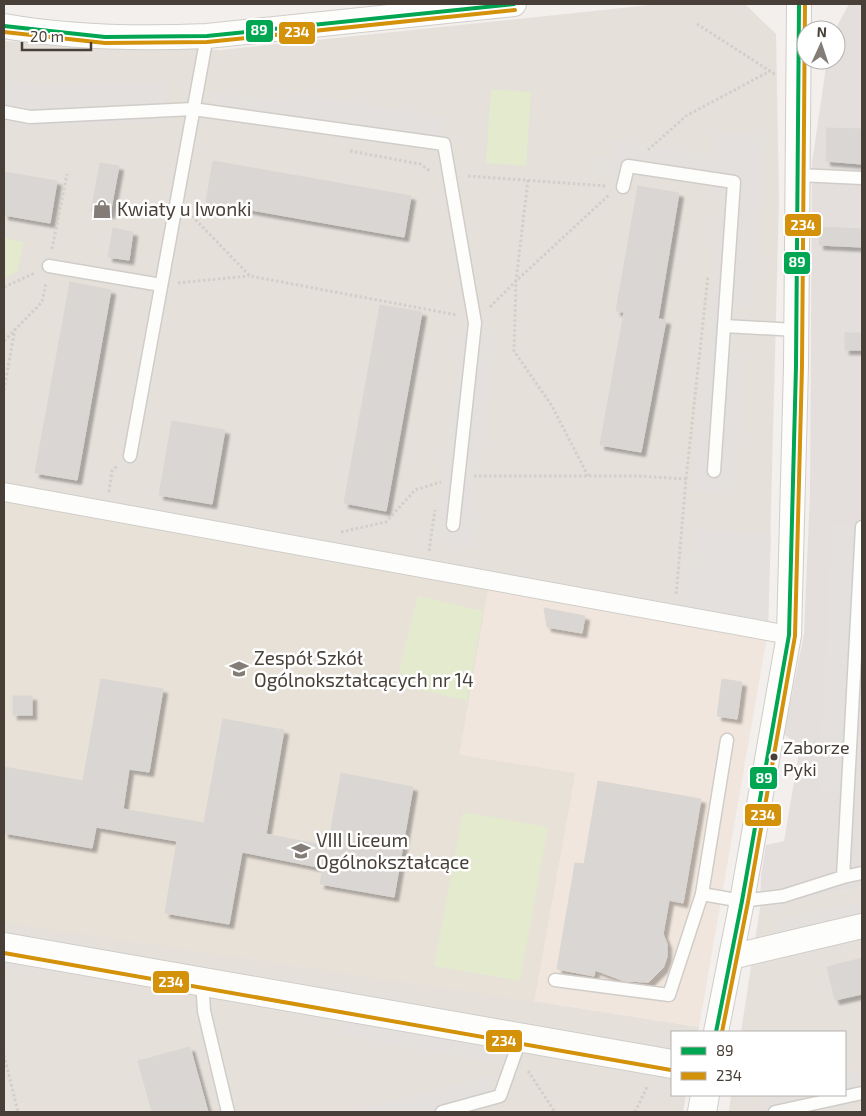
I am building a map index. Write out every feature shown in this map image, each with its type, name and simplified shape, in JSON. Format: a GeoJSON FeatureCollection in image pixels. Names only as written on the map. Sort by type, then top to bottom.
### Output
{"type":"FeatureCollection","features":[{"type":"Feature","properties":{"kind":"street"},"geometry":{"type":"LineString","coordinates":[[4,26],[81,36],[164,38],[207,36],[514,4]]}},
{"type":"Feature","properties":{"kind":"street"},"geometry":{"type":"LineString","coordinates":[[716,1031],[742,901],[789,635],[796,330],[799,4]]}},
{"type":"Feature","properties":{"kind":"street"},"geometry":{"type":"LineString","coordinates":[[4,492],[789,635]]}},
{"type":"Feature","properties":{"kind":"street"},"geometry":{"type":"LineString","coordinates":[[731,957],[862,926]]}},
{"type":"Feature","properties":{"kind":"street"},"geometry":{"type":"LineString","coordinates":[[4,947],[202,980],[662,1071]]}},
{"type":"Feature","properties":{"kind":"street"},"geometry":{"type":"LineString","coordinates":[[702,1112],[705,1096]]}},
{"type":"Feature","properties":{"kind":"lane"},"geometry":{"type":"LineString","coordinates":[[130,456],[207,36]]}},
{"type":"Feature","properties":{"kind":"lane"},"geometry":{"type":"LineString","coordinates":[[4,112],[30,116],[193,110],[444,144],[476,323],[453,525]]}},
{"type":"Feature","properties":{"kind":"lane"},"geometry":{"type":"LineString","coordinates":[[623,187],[628,166],[734,182],[714,471]]}},
{"type":"Feature","properties":{"kind":"lane"},"geometry":{"type":"LineString","coordinates":[[798,175],[862,178]]}},
{"type":"Feature","properties":{"kind":"lane"},"geometry":{"type":"LineString","coordinates":[[49,266],[161,285]]}},
{"type":"Feature","properties":{"kind":"lane"},"geometry":{"type":"LineString","coordinates":[[724,326],[796,330]]}},
{"type":"Feature","properties":{"kind":"lane"},"geometry":{"type":"LineString","coordinates":[[843,877],[862,527]]}},
{"type":"Feature","properties":{"kind":"lane"},"geometry":{"type":"LineString","coordinates":[[555,980],[669,995],[702,894],[727,740]]}},
{"type":"Feature","properties":{"kind":"lane"},"geometry":{"type":"LineString","coordinates":[[702,894],[742,901],[783,896],[862,873]]}},
{"type":"Feature","properties":{"kind":"lane"},"geometry":{"type":"LineString","coordinates":[[202,980],[204,1012],[228,1112]]}},
{"type":"Feature","properties":{"kind":"lane"},"geometry":{"type":"LineString","coordinates":[[442,1112],[500,1096],[518,1044]]}},
{"type":"Feature","properties":{"kind":"lane"},"geometry":{"type":"LineString","coordinates":[[775,1112],[862,1093]]}},
{"type":"Feature","properties":{"kind":"path"},"geometry":{"type":"LineString","coordinates":[[697,24],[798,91]]}},
{"type":"Feature","properties":{"kind":"path"},"geometry":{"type":"LineString","coordinates":[[628,166],[686,116],[770,71]]}},
{"type":"Feature","properties":{"kind":"path"},"geometry":{"type":"LineString","coordinates":[[342,150],[420,164],[432,172]]}},
{"type":"Feature","properties":{"kind":"path"},"geometry":{"type":"LineString","coordinates":[[489,178],[623,187]]}},
{"type":"Feature","properties":{"kind":"path"},"geometry":{"type":"LineString","coordinates":[[528,180],[516,281],[514,351],[552,406],[588,476]]}},
{"type":"Feature","properties":{"kind":"path"},"geometry":{"type":"LineString","coordinates":[[161,285],[250,276],[463,316],[485,313],[602,200],[623,187]]}},
{"type":"Feature","properties":{"kind":"path"},"geometry":{"type":"LineString","coordinates":[[176,200],[250,276]]}},
{"type":"Feature","properties":{"kind":"path"},"geometry":{"type":"LineString","coordinates":[[4,287],[49,266]]}},
{"type":"Feature","properties":{"kind":"path"},"geometry":{"type":"LineString","coordinates":[[675,614],[686,479],[709,267]]}},
{"type":"Feature","properties":{"kind":"path"},"geometry":{"type":"LineString","coordinates":[[4,390],[16,329]]}},
{"type":"Feature","properties":{"kind":"path"},"geometry":{"type":"LineString","coordinates":[[106,510],[112,470],[130,456]]}},
{"type":"Feature","properties":{"kind":"path"},"geometry":{"type":"LineString","coordinates":[[437,493],[440,473]]}},
{"type":"Feature","properties":{"kind":"path"},"geometry":{"type":"LineString","coordinates":[[338,533],[386,522],[415,490],[478,475],[686,479]]}},
{"type":"Feature","properties":{"kind":"path"},"geometry":{"type":"LineString","coordinates":[[426,569],[436,502]]}},
{"type":"Feature","properties":{"kind":"path"},"geometry":{"type":"LineString","coordinates":[[518,1044],[555,1112]]}},
{"type":"Feature","properties":{"kind":"path"},"geometry":{"type":"LineString","coordinates":[[4,1055],[18,1112]]}},
{"type":"Feature","properties":{"kind":"path"},"geometry":{"type":"LineString","coordinates":[[635,1112],[662,1071]]}},
{"type":"Feature","properties":{"kind":"shaded area"},"geometry":{"type":"Polygon","coordinates":[[[660,4],[745,4],[776,34],[779,200],[768,626],[534,1001],[699,1027],[698,1031],[671,1031],[671,1096],[686,1096],[683,1112],[4,1112],[4,41],[220,50],[660,4]]]}},
{"type":"Feature","properties":{"kind":"shaded area"},"geometry":{"type":"Polygon","coordinates":[[[849,4],[862,4],[862,887],[760,908],[761,875],[766,845],[784,841],[800,747],[784,734],[804,634],[810,493],[812,163],[826,70],[846,70],[846,20],[840,20],[849,4]]]}},
{"type":"Feature","properties":{"kind":"shaded area"},"geometry":{"type":"Polygon","coordinates":[[[4,80],[34,85],[168,82],[161,122],[26,128],[4,124],[4,80]]]}},
{"type":"Feature","properties":{"kind":"shaded area"},"geometry":{"type":"Polygon","coordinates":[[[285,91],[446,117],[441,151],[211,116],[215,92],[282,102],[285,91]]]}},
{"type":"Feature","properties":{"kind":"shaded area"},"geometry":{"type":"Polygon","coordinates":[[[715,131],[766,136],[750,308],[730,306],[726,352],[744,362],[733,495],[691,492],[721,206],[718,196],[713,188],[702,182],[642,173],[611,176],[592,174],[595,156],[613,158],[615,140],[712,156],[715,131]]]}},
{"type":"Feature","properties":{"kind":"shaded area"},"geometry":{"type":"Polygon","coordinates":[[[466,320],[488,323],[497,334],[473,505],[479,513],[475,548],[434,541],[466,320]]]}},
{"type":"Feature","properties":{"kind":"shaded area","name":"Zespół Szkół Ogólnokształcących nr 14"},"geometry":{"type":"Polygon","coordinates":[[[4,498],[489,583],[459,755],[575,773],[534,1001],[4,922],[4,498]]]}},
{"type":"Feature","properties":{"kind":"shaded area"},"geometry":{"type":"Polygon","coordinates":[[[862,523],[862,708],[857,794],[818,791],[832,526],[862,523]]]}},
{"type":"Feature","properties":{"kind":"shaded area"},"geometry":{"type":"Polygon","coordinates":[[[694,529],[771,534],[768,626],[683,610],[694,529]]]}},
{"type":"Feature","properties":{"kind":"shaded area"},"geometry":{"type":"Polygon","coordinates":[[[489,583],[767,637],[699,1027],[534,1001],[575,774],[459,755],[489,583]]]}},
{"type":"Feature","properties":{"kind":"shaded area"},"geometry":{"type":"Polygon","coordinates":[[[862,887],[862,1112],[729,1112],[731,1096],[846,1096],[846,1031],[741,1031],[760,908],[862,887]]]}},
{"type":"Feature","properties":{"kind":"shaded area"},"geometry":{"type":"Polygon","coordinates":[[[862,901],[862,919],[778,939],[779,920],[862,901]]]}},
{"type":"Feature","properties":{"kind":"shaded area"},"geometry":{"type":"Polygon","coordinates":[[[4,958],[30,962],[18,970],[4,967],[4,958]]]}},
{"type":"Feature","properties":{"kind":"shaded area"},"geometry":{"type":"Polygon","coordinates":[[[344,1017],[510,1046],[507,1064],[341,1035],[344,1017]]]}},
{"type":"Feature","properties":{"kind":"shaded area"},"geometry":{"type":"Polygon","coordinates":[[[862,1069],[862,1087],[846,1091],[846,1073],[862,1069]]]}},
{"type":"Feature","properties":{"kind":"shaded area"},"geometry":{"type":"Polygon","coordinates":[[[490,1076],[495,1092],[421,1112],[354,1112],[490,1076]]]}},
{"type":"Feature","properties":{"kind":"shaded area"},"geometry":{"type":"Polygon","coordinates":[[[761,1096],[822,1096],[764,1109],[761,1096]]]}},
{"type":"Feature","properties":{"kind":"green space"},"geometry":{"type":"Polygon","coordinates":[[[491,89],[531,92],[526,166],[486,163],[491,89]]]}},
{"type":"Feature","properties":{"kind":"green space"},"geometry":{"type":"Polygon","coordinates":[[[4,238],[24,242],[17,272],[4,278],[4,238]]]}},
{"type":"Feature","properties":{"kind":"green space"},"geometry":{"type":"Polygon","coordinates":[[[418,596],[483,611],[467,701],[396,684],[418,596]]]}},
{"type":"Feature","properties":{"kind":"green space"},"geometry":{"type":"Polygon","coordinates":[[[463,812],[548,827],[520,981],[434,966],[463,812]]]}},
{"type":"Feature","properties":{"kind":"building"},"geometry":{"type":"Polygon","coordinates":[[[827,128],[862,129],[862,164],[826,161],[827,128]]]}},
{"type":"Feature","properties":{"kind":"building"},"geometry":{"type":"Polygon","coordinates":[[[213,161],[411,196],[404,237],[206,202],[213,161]]]}},
{"type":"Feature","properties":{"kind":"building"},"geometry":{"type":"Polygon","coordinates":[[[100,163],[119,166],[110,214],[91,211],[100,163]]]}},
{"type":"Feature","properties":{"kind":"building"},"geometry":{"type":"Polygon","coordinates":[[[4,172],[57,181],[50,223],[4,215],[4,172]]]}},
{"type":"Feature","properties":{"kind":"building"},"geometry":{"type":"Polygon","coordinates":[[[638,186],[679,193],[658,319],[666,320],[641,452],[600,445],[624,312],[616,311],[638,186]]]}},
{"type":"Feature","properties":{"kind":"building"},"geometry":{"type":"Polygon","coordinates":[[[820,227],[862,229],[862,247],[819,245],[820,227]]]}},
{"type":"Feature","properties":{"kind":"building"},"geometry":{"type":"Polygon","coordinates":[[[113,228],[133,232],[129,260],[108,257],[113,228]]]}},
{"type":"Feature","properties":{"kind":"building"},"geometry":{"type":"Polygon","coordinates":[[[70,282],[111,290],[77,480],[35,473],[70,282]]]}},
{"type":"Feature","properties":{"kind":"building"},"geometry":{"type":"Polygon","coordinates":[[[380,305],[422,312],[386,511],[344,503],[380,305]]]}},
{"type":"Feature","properties":{"kind":"building"},"geometry":{"type":"Polygon","coordinates":[[[845,333],[862,333],[862,350],[845,350],[845,333]]]}},
{"type":"Feature","properties":{"kind":"building"},"geometry":{"type":"Polygon","coordinates":[[[172,421],[225,430],[212,504],[159,495],[172,421]]]}},
{"type":"Feature","properties":{"kind":"building"},"geometry":{"type":"Polygon","coordinates":[[[544,608],[585,616],[582,633],[547,627],[544,608]]]}},
{"type":"Feature","properties":{"kind":"building"},"geometry":{"type":"Polygon","coordinates":[[[101,679],[163,689],[149,772],[129,769],[123,809],[204,823],[223,719],[284,730],[266,834],[328,846],[341,773],[413,787],[394,897],[320,884],[323,868],[242,852],[229,924],[165,913],[177,841],[96,827],[92,848],[4,833],[4,767],[83,781],[101,679]]]}},
{"type":"Feature","properties":{"kind":"building"},"geometry":{"type":"Polygon","coordinates":[[[722,679],[742,682],[737,719],[717,716],[722,679]]]}},
{"type":"Feature","properties":{"kind":"building"},"geometry":{"type":"Polygon","coordinates":[[[13,696],[32,696],[32,715],[13,715],[13,696]]]}},
{"type":"Feature","properties":{"kind":"building"},"geometry":{"type":"Polygon","coordinates":[[[598,781],[701,799],[683,903],[669,900],[663,934],[667,944],[667,957],[663,968],[649,982],[624,981],[595,970],[594,976],[557,969],[575,863],[584,864],[598,781]]]}},
{"type":"Feature","properties":{"kind":"building"},"geometry":{"type":"Polygon","coordinates":[[[862,958],[862,994],[835,1000],[827,967],[862,958]]]}},
{"type":"Feature","properties":{"kind":"building"},"geometry":{"type":"Polygon","coordinates":[[[190,1047],[208,1112],[152,1112],[138,1061],[190,1047]]]}},
{"type":"Feature","properties":{"kind":"transit line","name":"89"},"geometry":{"type":"LineString","coordinates":[[4,26],[105,37],[207,36],[514,4]]}},
{"type":"Feature","properties":{"kind":"transit line","name":"89"},"geometry":{"type":"LineString","coordinates":[[716,1031],[742,901],[789,635],[796,366],[799,4]]}},
{"type":"Feature","properties":{"kind":"transit line","name":"234"},"geometry":{"type":"LineString","coordinates":[[722,1031],[748,902],[795,636],[802,366],[805,4]]}},
{"type":"Feature","properties":{"kind":"transit line","name":"234"},"geometry":{"type":"LineString","coordinates":[[4,32],[105,43],[207,42],[515,10]]}},
{"type":"Feature","properties":{"kind":"transit line","name":"234"},"geometry":{"type":"LineString","coordinates":[[4,953],[671,1070]]}},
{"type":"Feature","properties":{"kind":"place","name":"Kwiaty u Iwonki"},"geometry":{"type":"Point","coordinates":[102,209]}},
{"type":"Feature","properties":{"kind":"place","name":"Zespół Szkół Ogólnokształcących nr 14"},"geometry":{"type":"Point","coordinates":[239,669]}},
{"type":"Feature","properties":{"kind":"place","name":"Zaborze Pyki"},"geometry":{"type":"Point","coordinates":[774,757]}},
{"type":"Feature","properties":{"kind":"place","name":"VIII Liceum Ogólnokształcące"},"geometry":{"type":"Point","coordinates":[301,851]}}]}
